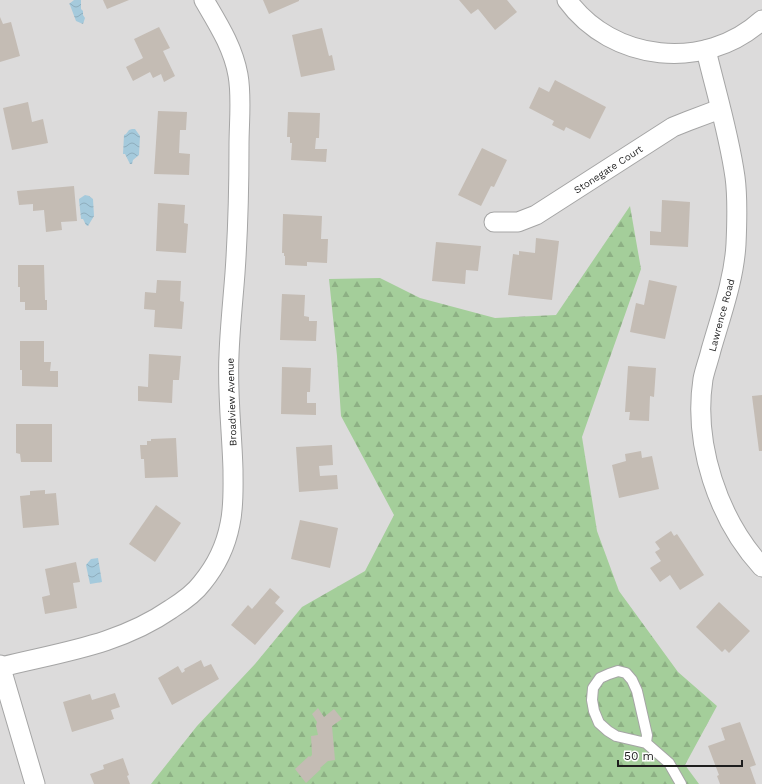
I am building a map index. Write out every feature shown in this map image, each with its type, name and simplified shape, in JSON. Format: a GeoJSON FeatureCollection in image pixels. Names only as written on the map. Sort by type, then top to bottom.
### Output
{"type":"FeatureCollection","features":[{"type":"Feature","properties":{"kind":"street","name":"Broadview Avenue"},"geometry":{"type":"LineString","coordinates":[[0,666],[95,645],[127,634],[157,619],[185,600],[202,584],[215,566],[224,545],[234,501],[228,374],[239,177],[240,97],[238,75],[228,42],[204,0]]}},
{"type":"Feature","properties":{"kind":"street"},"geometry":{"type":"LineString","coordinates":[[567,0],[573,9],[589,24],[608,37],[632,47],[662,54],[684,54],[718,47],[738,37],[762,20]]}},
{"type":"Feature","properties":{"kind":"street","name":"Lawrence Road"},"geometry":{"type":"LineString","coordinates":[[706,50],[730,145],[735,179],[737,212],[736,246],[731,280],[704,378],[701,401],[702,423],[706,457],[712,479],[724,511],[741,540],[762,566]]}},
{"type":"Feature","properties":{"kind":"street","name":"Stonegate Court"},"geometry":{"type":"LineString","coordinates":[[494,222],[518,222],[536,215],[673,127],[720,109]]}},
{"type":"Feature","properties":{"kind":"street"},"geometry":{"type":"LineString","coordinates":[[0,666],[34,784]]}},
{"type":"Feature","properties":{"kind":"lane"},"geometry":{"type":"LineString","coordinates":[[646,743],[647,735],[637,691],[632,680],[626,673],[618,671],[600,678],[593,688],[592,700],[594,711],[599,723],[608,732],[616,736],[646,743],[669,763],[681,784]]}},
{"type":"Feature","properties":{"kind":"shaded area"},"geometry":{"type":"Polygon","coordinates":[[[0,0],[762,0],[762,784],[0,784],[0,0]]]}},
{"type":"Feature","properties":{"kind":"green space"},"geometry":{"type":"Polygon","coordinates":[[[630,206],[641,269],[582,437],[597,531],[619,591],[678,672],[717,706],[685,765],[699,784],[151,784],[197,726],[255,664],[302,607],[365,571],[394,515],[341,416],[337,356],[329,279],[380,278],[420,298],[495,318],[556,315],[630,206]]]}},
{"type":"Feature","properties":{"kind":"water"},"geometry":{"type":"Polygon","coordinates":[[[74,0],[81,0],[81,9],[85,18],[83,24],[76,21],[69,4],[74,0]]]}},
{"type":"Feature","properties":{"kind":"water"},"geometry":{"type":"Polygon","coordinates":[[[132,129],[135,129],[140,136],[139,155],[133,160],[132,164],[130,164],[125,154],[123,154],[124,135],[132,129]]]}},
{"type":"Feature","properties":{"kind":"water"},"geometry":{"type":"Polygon","coordinates":[[[85,195],[93,199],[94,216],[88,226],[83,219],[81,219],[79,199],[85,195]]]}},
{"type":"Feature","properties":{"kind":"water"},"geometry":{"type":"Polygon","coordinates":[[[98,558],[102,582],[90,584],[86,565],[91,559],[98,558]]]}},
{"type":"Feature","properties":{"kind":"building"},"geometry":{"type":"Polygon","coordinates":[[[103,0],[129,0],[107,9],[103,0]]]}},
{"type":"Feature","properties":{"kind":"building"},"geometry":{"type":"Polygon","coordinates":[[[263,0],[299,0],[299,1],[269,14],[263,0]]]}},
{"type":"Feature","properties":{"kind":"building"},"geometry":{"type":"Polygon","coordinates":[[[459,0],[507,0],[517,12],[495,30],[478,9],[471,14],[459,0]]]}},
{"type":"Feature","properties":{"kind":"building"},"geometry":{"type":"Polygon","coordinates":[[[0,17],[3,24],[11,22],[20,56],[0,62],[0,17]]]}},
{"type":"Feature","properties":{"kind":"building"},"geometry":{"type":"Polygon","coordinates":[[[159,27],[170,48],[163,51],[175,76],[164,82],[161,74],[153,78],[150,72],[133,81],[126,67],[143,58],[134,39],[159,27]]]}},
{"type":"Feature","properties":{"kind":"building"},"geometry":{"type":"Polygon","coordinates":[[[322,28],[329,56],[332,55],[335,70],[301,77],[292,35],[322,28]]]}},
{"type":"Feature","properties":{"kind":"building"},"geometry":{"type":"Polygon","coordinates":[[[555,80],[606,107],[590,139],[566,127],[564,131],[552,125],[554,121],[529,108],[539,87],[549,92],[555,80]]]}},
{"type":"Feature","properties":{"kind":"building"},"geometry":{"type":"Polygon","coordinates":[[[28,102],[32,122],[43,119],[48,143],[12,150],[3,108],[28,102]]]}},
{"type":"Feature","properties":{"kind":"building"},"geometry":{"type":"Polygon","coordinates":[[[158,111],[187,112],[186,130],[180,130],[179,153],[190,154],[189,175],[154,174],[158,111]]]}},
{"type":"Feature","properties":{"kind":"building"},"geometry":{"type":"Polygon","coordinates":[[[288,112],[320,113],[319,138],[316,138],[315,149],[327,149],[326,162],[291,160],[292,143],[290,143],[290,137],[287,137],[288,112]]]}},
{"type":"Feature","properties":{"kind":"building"},"geometry":{"type":"Polygon","coordinates":[[[482,148],[507,160],[494,187],[491,186],[481,206],[458,195],[482,148]]]}},
{"type":"Feature","properties":{"kind":"building"},"geometry":{"type":"Polygon","coordinates":[[[74,186],[77,221],[61,222],[62,230],[46,232],[44,210],[33,211],[33,204],[19,205],[17,191],[74,186]]]}},
{"type":"Feature","properties":{"kind":"building"},"geometry":{"type":"Polygon","coordinates":[[[662,200],[690,202],[688,247],[650,245],[650,231],[661,232],[662,200]]]}},
{"type":"Feature","properties":{"kind":"building"},"geometry":{"type":"Polygon","coordinates":[[[158,203],[185,205],[184,223],[188,224],[186,253],[156,251],[158,203]]]}},
{"type":"Feature","properties":{"kind":"building"},"geometry":{"type":"Polygon","coordinates":[[[283,214],[322,216],[321,239],[328,239],[327,263],[307,262],[307,266],[285,265],[285,256],[284,253],[282,253],[283,214]]]}},
{"type":"Feature","properties":{"kind":"building"},"geometry":{"type":"Polygon","coordinates":[[[536,238],[559,241],[552,300],[508,295],[513,254],[519,255],[519,251],[535,253],[536,238]]]}},
{"type":"Feature","properties":{"kind":"building"},"geometry":{"type":"Polygon","coordinates":[[[436,242],[481,246],[478,271],[466,270],[465,284],[432,281],[436,242]]]}},
{"type":"Feature","properties":{"kind":"building"},"geometry":{"type":"Polygon","coordinates":[[[18,265],[44,265],[45,300],[47,300],[47,310],[25,310],[25,302],[20,302],[18,265]]]}},
{"type":"Feature","properties":{"kind":"building"},"geometry":{"type":"Polygon","coordinates":[[[157,280],[181,281],[180,301],[184,302],[182,329],[154,327],[155,310],[144,309],[145,292],[156,293],[157,280]]]}},
{"type":"Feature","properties":{"kind":"building"},"geometry":{"type":"Polygon","coordinates":[[[649,280],[677,286],[665,339],[630,332],[636,303],[644,305],[649,280]]]}},
{"type":"Feature","properties":{"kind":"building"},"geometry":{"type":"Polygon","coordinates":[[[282,294],[305,295],[304,316],[309,317],[309,321],[317,321],[316,341],[280,340],[282,294]]]}},
{"type":"Feature","properties":{"kind":"building"},"geometry":{"type":"Polygon","coordinates":[[[20,341],[44,341],[44,362],[51,362],[50,371],[58,371],[58,387],[22,386],[22,370],[20,370],[20,341]]]}},
{"type":"Feature","properties":{"kind":"building"},"geometry":{"type":"Polygon","coordinates":[[[149,354],[181,356],[179,380],[173,380],[172,403],[138,401],[138,386],[148,387],[149,354]]]}},
{"type":"Feature","properties":{"kind":"building"},"geometry":{"type":"Polygon","coordinates":[[[628,366],[656,368],[654,397],[650,396],[649,421],[629,420],[630,412],[625,412],[628,366]]]}},
{"type":"Feature","properties":{"kind":"building"},"geometry":{"type":"Polygon","coordinates":[[[282,367],[311,368],[310,392],[307,392],[307,403],[316,403],[316,415],[281,414],[282,367]]]}},
{"type":"Feature","properties":{"kind":"building"},"geometry":{"type":"Polygon","coordinates":[[[762,395],[762,451],[759,451],[752,396],[762,395]]]}},
{"type":"Feature","properties":{"kind":"building"},"geometry":{"type":"Polygon","coordinates":[[[16,424],[52,424],[52,462],[21,462],[20,454],[16,453],[16,424]]]}},
{"type":"Feature","properties":{"kind":"building"},"geometry":{"type":"Polygon","coordinates":[[[176,438],[178,477],[145,478],[144,459],[141,459],[140,445],[147,445],[147,441],[151,441],[151,439],[176,438]]]}},
{"type":"Feature","properties":{"kind":"building"},"geometry":{"type":"Polygon","coordinates":[[[332,445],[333,465],[319,466],[320,476],[337,475],[338,489],[299,492],[296,447],[332,445]]]}},
{"type":"Feature","properties":{"kind":"building"},"geometry":{"type":"Polygon","coordinates":[[[641,451],[642,458],[652,456],[659,489],[619,498],[612,465],[626,461],[625,454],[641,451]]]}},
{"type":"Feature","properties":{"kind":"building"},"geometry":{"type":"Polygon","coordinates":[[[45,490],[45,494],[56,493],[59,525],[23,528],[20,496],[30,495],[30,491],[45,490]]]}},
{"type":"Feature","properties":{"kind":"building"},"geometry":{"type":"Polygon","coordinates":[[[156,505],[181,523],[155,562],[129,544],[156,505]]]}},
{"type":"Feature","properties":{"kind":"building"},"geometry":{"type":"Polygon","coordinates":[[[300,520],[338,528],[330,568],[291,559],[300,520]]]}},
{"type":"Feature","properties":{"kind":"building"},"geometry":{"type":"Polygon","coordinates":[[[671,531],[674,536],[677,534],[704,575],[680,590],[670,575],[660,582],[650,568],[661,561],[655,552],[660,549],[655,542],[671,531]]]}},
{"type":"Feature","properties":{"kind":"building"},"geometry":{"type":"Polygon","coordinates":[[[76,562],[80,582],[73,583],[77,608],[45,614],[42,597],[50,595],[45,569],[76,562]]]}},
{"type":"Feature","properties":{"kind":"building"},"geometry":{"type":"Polygon","coordinates":[[[270,588],[280,597],[275,603],[284,611],[255,645],[231,625],[248,605],[252,609],[270,588]]]}},
{"type":"Feature","properties":{"kind":"building"},"geometry":{"type":"Polygon","coordinates":[[[719,602],[750,631],[729,653],[725,649],[722,652],[696,627],[719,602]]]}},
{"type":"Feature","properties":{"kind":"building"},"geometry":{"type":"Polygon","coordinates":[[[201,660],[204,667],[211,664],[219,679],[172,705],[158,678],[178,666],[182,673],[185,671],[184,669],[201,660]]]}},
{"type":"Feature","properties":{"kind":"building"},"geometry":{"type":"Polygon","coordinates":[[[115,693],[120,707],[111,710],[114,719],[72,732],[63,702],[90,694],[92,700],[115,693]]]}},
{"type":"Feature","properties":{"kind":"building"},"geometry":{"type":"Polygon","coordinates":[[[318,708],[324,717],[334,709],[342,719],[332,726],[335,760],[328,761],[306,783],[295,769],[312,755],[311,736],[318,735],[316,726],[317,722],[312,714],[318,708]]]}},
{"type":"Feature","properties":{"kind":"building"},"geometry":{"type":"Polygon","coordinates":[[[740,722],[756,765],[750,767],[756,784],[720,784],[717,776],[719,775],[708,746],[725,740],[721,728],[740,722]]]}},
{"type":"Feature","properties":{"kind":"building"},"geometry":{"type":"Polygon","coordinates":[[[123,758],[129,775],[127,776],[130,784],[94,784],[90,774],[104,769],[103,765],[123,758]]]}}]}
